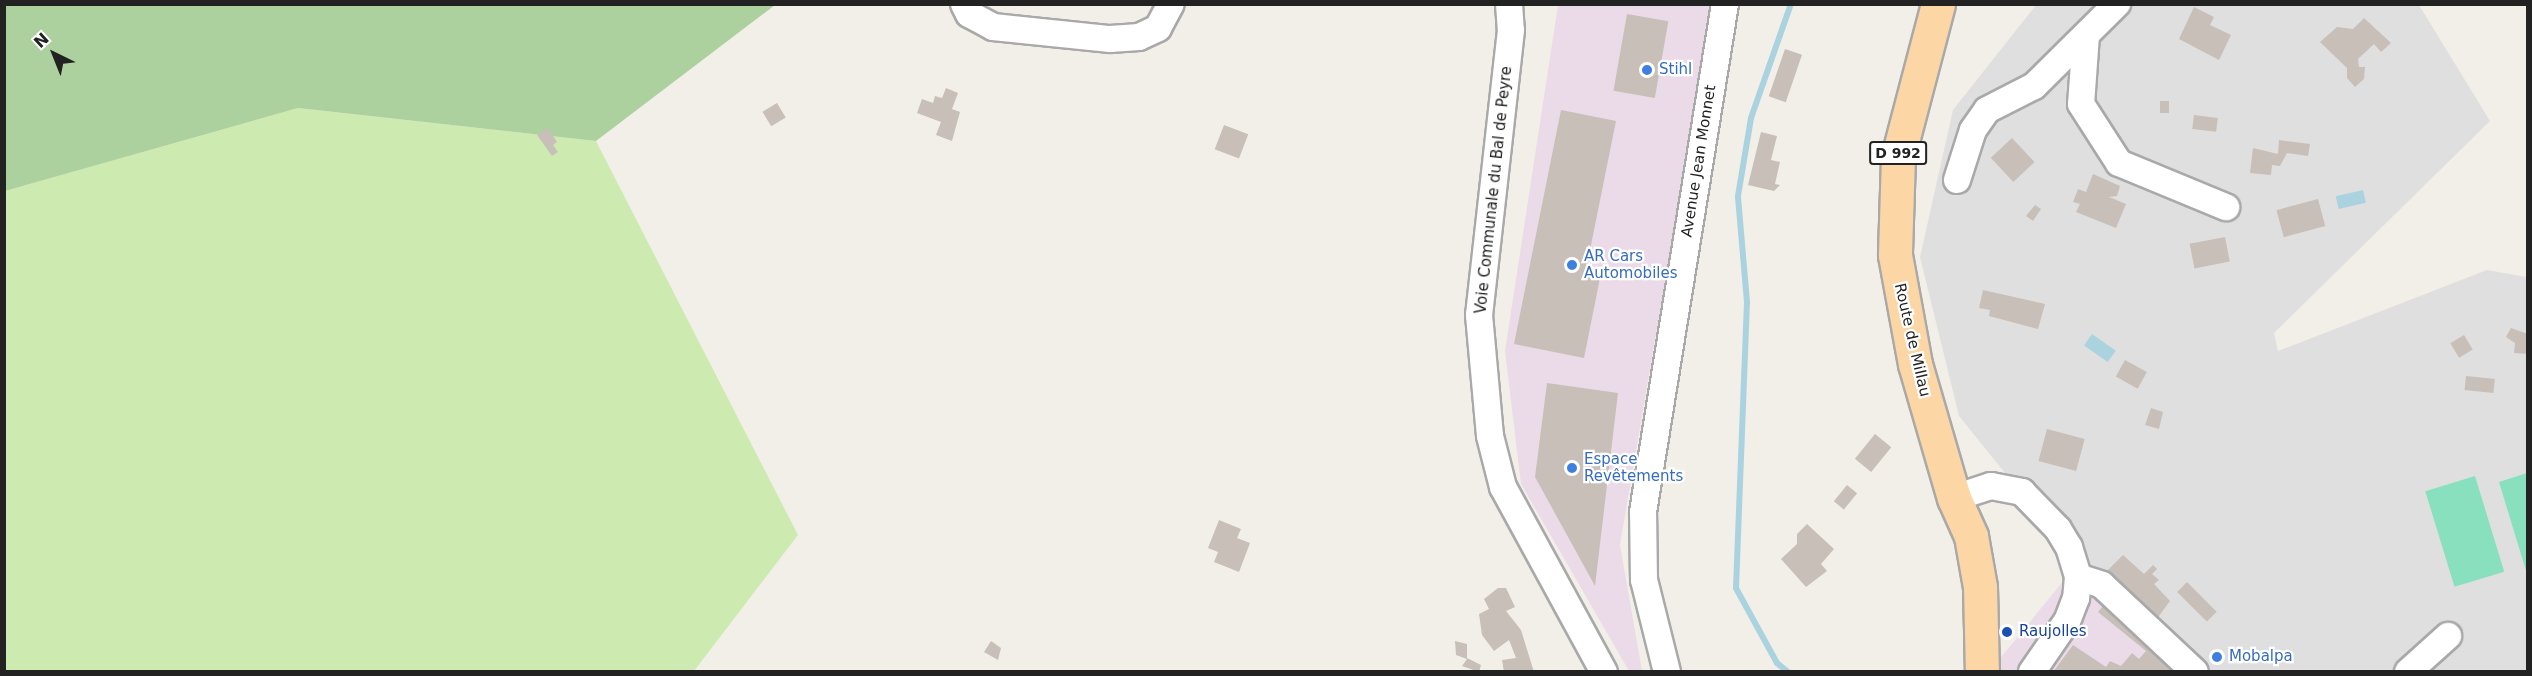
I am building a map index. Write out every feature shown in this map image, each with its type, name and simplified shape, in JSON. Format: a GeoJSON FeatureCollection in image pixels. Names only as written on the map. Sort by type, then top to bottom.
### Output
{"type":"FeatureCollection","features":[{"type":"Feature","properties":{"kind":"main road","name":"Route de Millau"},"geometry":{"type":"LineString","coordinates":[[1938,4],[1904,119],[1894,234],[1909,340],[1954,498],[1971,536],[1980,587],[1982,672]]}},
{"type":"Feature","properties":{"kind":"main road","name":"Route de Millau"},"geometry":{"type":"LineString","coordinates":[[1954,498],[1962,617],[1959,672]]}},
{"type":"Feature","properties":{"kind":"street"},"geometry":{"type":"LineString","coordinates":[[964,4],[969,14],[993,27],[1110,39],[1139,37],[1158,28],[1171,4]]}},
{"type":"Feature","properties":{"kind":"street","name":"Voie Communale du Bal de Peyre"},"geometry":{"type":"LineString","coordinates":[[1509,4],[1511,30],[1479,315],[1490,436],[1503,487],[1604,672]]}},
{"type":"Feature","properties":{"kind":"street","name":"Avenue Jean Monnet"},"geometry":{"type":"LineString","coordinates":[[1667,672],[1644,580],[1642,512],[1725,4]]}},
{"type":"Feature","properties":{"kind":"street"},"geometry":{"type":"LineString","coordinates":[[1957,180],[1972,130],[1988,110],[2034,86],[2117,4]]}},
{"type":"Feature","properties":{"kind":"street"},"geometry":{"type":"LineString","coordinates":[[2086,35],[2081,104],[2120,163],[2226,207]]}},
{"type":"Feature","properties":{"kind":"street"},"geometry":{"type":"LineString","coordinates":[[1954,498],[1991,486],[2022,492],[2058,529],[2078,577],[2067,621],[2032,672]]}},
{"type":"Feature","properties":{"kind":"street"},"geometry":{"type":"LineString","coordinates":[[2078,577],[2102,585],[2195,672]]}},
{"type":"Feature","properties":{"kind":"street"},"geometry":{"type":"LineString","coordinates":[[2408,672],[2448,636]]}},
{"type":"Feature","properties":{"kind":"shaded area"},"geometry":{"type":"Polygon","coordinates":[[[1558,5],[1712,5],[1620,545],[1642,671],[1629,671],[1521,484],[1505,351],[1558,5]]]}},
{"type":"Feature","properties":{"kind":"shaded area"},"geometry":{"type":"Polygon","coordinates":[[[2036,5],[2419,5],[2490,121],[2274,333],[2278,351],[2487,270],[2527,277],[2527,671],[2199,671],[2078,563],[1959,416],[1920,257],[1953,110],[2036,5]]]}},
{"type":"Feature","properties":{"kind":"shaded area"},"geometry":{"type":"Polygon","coordinates":[[[2078,563],[2199,672],[1989,672],[2078,563]]]}},
{"type":"Feature","properties":{"kind":"green space"},"geometry":{"type":"Polygon","coordinates":[[[5,5],[775,5],[596,141],[298,108],[5,191],[5,5]]]}},
{"type":"Feature","properties":{"kind":"green space"},"geometry":{"type":"Polygon","coordinates":[[[298,108],[596,141],[798,535],[694,671],[5,672],[5,191],[298,108]]]}},
{"type":"Feature","properties":{"kind":"green space"},"geometry":{"type":"Polygon","coordinates":[[[2528,473],[2527,574],[2499,482],[2528,473]]]}},
{"type":"Feature","properties":{"kind":"green space"},"geometry":{"type":"Polygon","coordinates":[[[2475,476],[2504,572],[2455,587],[2425,491],[2475,476]]]}},
{"type":"Feature","properties":{"kind":"water"},"geometry":{"type":"Polygon","coordinates":[[[2363,190],[2366,203],[2339,209],[2336,196],[2363,190]]]}},
{"type":"Feature","properties":{"kind":"water"},"geometry":{"type":"Polygon","coordinates":[[[2092,334],[2116,351],[2108,362],[2084,345],[2092,334]]]}},
{"type":"Feature","properties":{"kind":"building"},"geometry":{"type":"Polygon","coordinates":[[[2194,7],[2214,17],[2210,25],[2231,35],[2219,60],[2179,39],[2194,7]]]}},
{"type":"Feature","properties":{"kind":"building"},"geometry":{"type":"Polygon","coordinates":[[[1627,14],[1668,21],[1655,98],[1613,91],[1627,14]]]}},
{"type":"Feature","properties":{"kind":"building"},"geometry":{"type":"Polygon","coordinates":[[[2364,18],[2391,43],[2381,52],[2374,44],[2358,59],[2359,67],[2365,67],[2364,79],[2355,87],[2347,78],[2347,68],[2320,42],[2337,27],[2353,29],[2364,18]]]}},
{"type":"Feature","properties":{"kind":"building"},"geometry":{"type":"Polygon","coordinates":[[[1785,49],[1802,55],[1786,102],[1769,96],[1785,49]]]}},
{"type":"Feature","properties":{"kind":"building"},"geometry":{"type":"Polygon","coordinates":[[[946,88],[958,93],[952,109],[960,112],[952,141],[936,135],[941,122],[917,113],[922,99],[933,103],[935,96],[942,98],[946,88]]]}},
{"type":"Feature","properties":{"kind":"building"},"geometry":{"type":"Polygon","coordinates":[[[2160,101],[2169,101],[2169,113],[2160,113],[2160,101]]]}},
{"type":"Feature","properties":{"kind":"building"},"geometry":{"type":"Polygon","coordinates":[[[777,103],[786,118],[771,126],[762,112],[777,103]]]}},
{"type":"Feature","properties":{"kind":"building"},"geometry":{"type":"Polygon","coordinates":[[[1561,110],[1616,121],[1585,275],[1600,278],[1584,358],[1514,344],[1561,110]]]}},
{"type":"Feature","properties":{"kind":"building"},"geometry":{"type":"Polygon","coordinates":[[[2194,115],[2218,118],[2216,132],[2192,129],[2194,115]]]}},
{"type":"Feature","properties":{"kind":"building"},"geometry":{"type":"Polygon","coordinates":[[[1224,125],[1248,134],[1239,159],[1215,149],[1224,125]]]}},
{"type":"Feature","properties":{"kind":"building"},"geometry":{"type":"Polygon","coordinates":[[[548,128],[557,142],[553,145],[558,152],[552,156],[537,135],[548,128]]]}},
{"type":"Feature","properties":{"kind":"building"},"geometry":{"type":"Polygon","coordinates":[[[1761,132],[1777,136],[1771,160],[1780,162],[1775,184],[1780,185],[1774,191],[1748,185],[1761,132]]]}},
{"type":"Feature","properties":{"kind":"building"},"geometry":{"type":"Polygon","coordinates":[[[2012,138],[2035,162],[2013,182],[1991,158],[2012,138]]]}},
{"type":"Feature","properties":{"kind":"building"},"geometry":{"type":"Polygon","coordinates":[[[2279,140],[2310,144],[2308,156],[2287,153],[2280,166],[2272,165],[2271,175],[2250,173],[2253,148],[2278,154],[2279,140]]]}},
{"type":"Feature","properties":{"kind":"building"},"geometry":{"type":"Polygon","coordinates":[[[2093,174],[2120,186],[2117,196],[2109,197],[2126,204],[2116,228],[2076,212],[2080,204],[2073,202],[2078,189],[2086,192],[2093,174]]]}},
{"type":"Feature","properties":{"kind":"building"},"geometry":{"type":"Polygon","coordinates":[[[2318,199],[2325,226],[2284,237],[2276,210],[2318,199]]]}},
{"type":"Feature","properties":{"kind":"building"},"geometry":{"type":"Polygon","coordinates":[[[2035,205],[2041,209],[2033,221],[2026,216],[2035,205]]]}},
{"type":"Feature","properties":{"kind":"building"},"geometry":{"type":"Polygon","coordinates":[[[2225,237],[2230,262],[2194,268],[2190,244],[2225,237]]]}},
{"type":"Feature","properties":{"kind":"building"},"geometry":{"type":"Polygon","coordinates":[[[1983,290],[2045,304],[2038,329],[1989,316],[1990,310],[1979,308],[1983,290]]]}},
{"type":"Feature","properties":{"kind":"building"},"geometry":{"type":"Polygon","coordinates":[[[2511,328],[2528,334],[2528,354],[2514,353],[2515,343],[2506,337],[2511,328]]]}},
{"type":"Feature","properties":{"kind":"building"},"geometry":{"type":"Polygon","coordinates":[[[2464,335],[2473,350],[2459,358],[2450,343],[2464,335]]]}},
{"type":"Feature","properties":{"kind":"building"},"geometry":{"type":"Polygon","coordinates":[[[2125,360],[2147,372],[2138,389],[2116,377],[2125,360]]]}},
{"type":"Feature","properties":{"kind":"building"},"geometry":{"type":"Polygon","coordinates":[[[2466,376],[2495,379],[2493,393],[2465,390],[2466,376]]]}},
{"type":"Feature","properties":{"kind":"building"},"geometry":{"type":"Polygon","coordinates":[[[1547,383],[1618,393],[1595,586],[1535,477],[1547,383]]]}},
{"type":"Feature","properties":{"kind":"building"},"geometry":{"type":"Polygon","coordinates":[[[2151,408],[2163,412],[2159,429],[2145,425],[2151,408]]]}},
{"type":"Feature","properties":{"kind":"building"},"geometry":{"type":"Polygon","coordinates":[[[2047,429],[2085,439],[2076,471],[2038,461],[2047,429]]]}},
{"type":"Feature","properties":{"kind":"building"},"geometry":{"type":"Polygon","coordinates":[[[1875,434],[1891,447],[1871,472],[1855,459],[1875,434]]]}},
{"type":"Feature","properties":{"kind":"building"},"geometry":{"type":"Polygon","coordinates":[[[1847,485],[1857,493],[1844,510],[1834,501],[1847,485]]]}},
{"type":"Feature","properties":{"kind":"building"},"geometry":{"type":"Polygon","coordinates":[[[1219,520],[1241,529],[1237,538],[1250,543],[1239,572],[1214,562],[1218,552],[1208,548],[1219,520]]]}},
{"type":"Feature","properties":{"kind":"building"},"geometry":{"type":"Polygon","coordinates":[[[1807,524],[1834,549],[1821,564],[1827,571],[1806,587],[1781,559],[1797,544],[1797,534],[1807,524]]]}},
{"type":"Feature","properties":{"kind":"building"},"geometry":{"type":"Polygon","coordinates":[[[2123,555],[2144,574],[2153,565],[2157,569],[2152,574],[2159,580],[2154,584],[2170,601],[2156,620],[2105,573],[2123,555]]]}},
{"type":"Feature","properties":{"kind":"building"},"geometry":{"type":"Polygon","coordinates":[[[2187,582],[2217,612],[2207,622],[2177,592],[2187,582]]]}},
{"type":"Feature","properties":{"kind":"building"},"geometry":{"type":"Polygon","coordinates":[[[1498,588],[1506,588],[1515,607],[1506,611],[1521,630],[1534,672],[1504,672],[1502,660],[1516,658],[1509,640],[1494,651],[1482,635],[1479,614],[1489,609],[1484,599],[1498,588]]]}},
{"type":"Feature","properties":{"kind":"building"},"geometry":{"type":"Polygon","coordinates":[[[2111,597],[2186,672],[2053,672],[2073,645],[2106,667],[2110,661],[2121,666],[2132,653],[2139,659],[2146,651],[2098,612],[2111,597]]]}},
{"type":"Feature","properties":{"kind":"building"},"geometry":{"type":"Polygon","coordinates":[[[991,641],[1001,648],[998,660],[984,652],[991,641]]]}},
{"type":"Feature","properties":{"kind":"building"},"geometry":{"type":"Polygon","coordinates":[[[1455,641],[1467,644],[1467,658],[1481,665],[1479,672],[1462,666],[1467,659],[1456,655],[1455,641]]]}},
{"type":"Feature","properties":{"kind":"waterway"},"geometry":{"type":"LineString","coordinates":[[1788,672],[1777,663],[1736,588],[1747,302],[1738,196],[1751,118],[1791,4]]}},
{"type":"Feature","properties":{"kind":"place","name":"Stihl"},"geometry":{"type":"Point","coordinates":[1647,70]}},
{"type":"Feature","properties":{"kind":"place","name":"AR Cars Automobiles"},"geometry":{"type":"Point","coordinates":[1572,265]}},
{"type":"Feature","properties":{"kind":"place","name":"Espace Revêtements"},"geometry":{"type":"Point","coordinates":[1572,468]}},
{"type":"Feature","properties":{"kind":"place","name":"Raujolles"},"geometry":{"type":"Point","coordinates":[2007,632]}},
{"type":"Feature","properties":{"kind":"place","name":"Mobalpa"},"geometry":{"type":"Point","coordinates":[2217,657]}}]}
